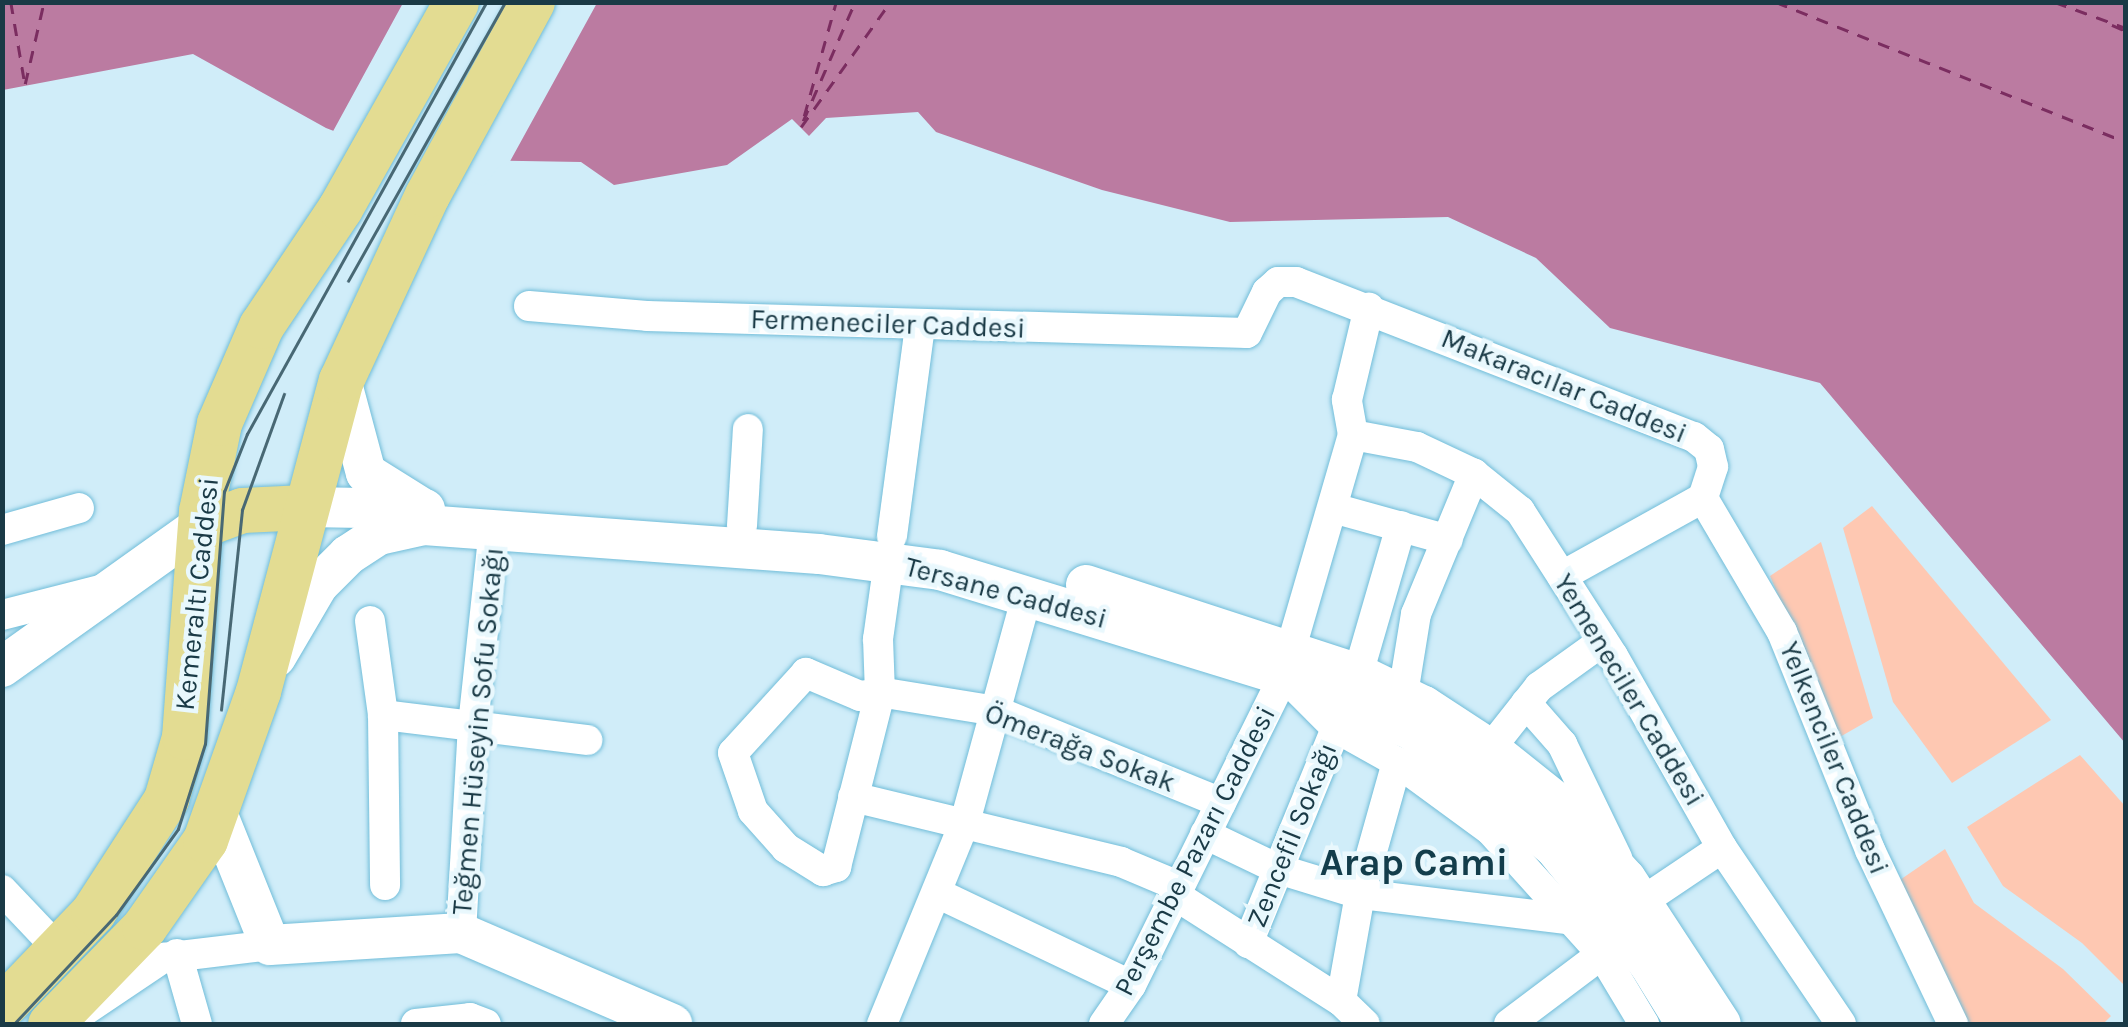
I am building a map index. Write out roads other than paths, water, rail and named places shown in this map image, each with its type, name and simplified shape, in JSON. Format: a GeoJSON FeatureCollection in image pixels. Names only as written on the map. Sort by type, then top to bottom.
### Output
{"type":"FeatureCollection","features":[{"type":"Feature","properties":{"kind":"main road","name":"Kemeraltı Caddesi"},"geometry":{"type":"LineString","coordinates":[[2,1007],[137,853],[166,799],[184,736],[200,525],[218,423],[236,377],[366,162],[456,2]]}},
{"type":"Feature","properties":{"kind":"main road"},"geometry":{"type":"LineString","coordinates":[[50,1024],[154,915],[217,812],[258,691],[341,380],[427,194],[532,2]]}},
{"type":"Feature","properties":{"kind":"main road"},"geometry":{"type":"LineString","coordinates":[[341,380],[366,473],[425,509]]}},
{"type":"Feature","properties":{"kind":"main road"},"geometry":{"type":"LineString","coordinates":[[2,667],[200,525],[242,510],[305,507]]}},
{"type":"Feature","properties":{"kind":"main road","name":"Tersane Caddesi"},"geometry":{"type":"LineString","coordinates":[[305,507],[425,509],[742,526],[890,549],[1027,596],[1288,662],[1358,674],[1403,694],[1487,767],[1605,904],[1686,1024]]}},
{"type":"Feature","properties":{"kind":"main road","name":"Tersane Caddesi"},"geometry":{"type":"LineString","coordinates":[[258,691],[318,584],[348,555],[400,528],[890,549],[994,559],[1288,662],[1555,801],[1634,890],[1722,1024]]}},
{"type":"Feature","properties":{"kind":"main road"},"geometry":{"type":"LineString","coordinates":[[217,812],[270,945],[461,933],[672,1024]]}},
{"type":"Feature","properties":{"kind":"street","name":"Fermeneciler Caddesi"},"geometry":{"type":"LineString","coordinates":[[529,306],[920,324],[1247,333],[1278,282],[1335,292],[1369,308]]}},
{"type":"Feature","properties":{"kind":"street"},"geometry":{"type":"LineString","coordinates":[[1354,435],[1347,400],[1369,308]]}},
{"type":"Feature","properties":{"kind":"street","name":"Makaracılar Caddesi"},"geometry":{"type":"LineString","coordinates":[[1369,308],[1694,436],[1709,449],[1714,467],[1703,498]]}},
{"type":"Feature","properties":{"kind":"street"},"geometry":{"type":"LineString","coordinates":[[920,324],[890,549],[879,692],[852,797],[1121,862],[1172,883],[1175,895],[1341,1002],[1365,1024]]}},
{"type":"Feature","properties":{"kind":"street"},"geometry":{"type":"LineString","coordinates":[[742,526],[748,429]]}},
{"type":"Feature","properties":{"kind":"street","name":"Yemeneciler Caddesi"},"geometry":{"type":"LineString","coordinates":[[1354,435],[1417,447],[1474,474],[1520,511],[1603,641],[1722,848],[1841,1024]]}},
{"type":"Feature","properties":{"kind":"street","name":"Perşembe Pazarı Caddesi"},"geometry":{"type":"LineString","coordinates":[[1104,1024],[1130,985],[1288,662],[1354,435]]}},
{"type":"Feature","properties":{"kind":"street"},"geometry":{"type":"LineString","coordinates":[[1403,694],[1416,614],[1474,474]]}},
{"type":"Feature","properties":{"kind":"street"},"geometry":{"type":"LineString","coordinates":[[1562,576],[1703,498]]}},
{"type":"Feature","properties":{"kind":"street","name":"Yelkenciler Caddesi"},"geometry":{"type":"LineString","coordinates":[[1703,498],[1782,632],[1870,850],[1952,1024]]}},
{"type":"Feature","properties":{"kind":"street"},"geometry":{"type":"LineString","coordinates":[[2,530],[79,508]]}},
{"type":"Feature","properties":{"kind":"street"},"geometry":{"type":"LineString","coordinates":[[1333,508],[1448,540]]}},
{"type":"Feature","properties":{"kind":"street"},"geometry":{"type":"LineString","coordinates":[[1358,674],[1402,526]]}},
{"type":"Feature","properties":{"kind":"street","name":"Teğmen Hüseyin Sofu Sokağı"},"geometry":{"type":"LineString","coordinates":[[461,933],[473,725],[494,530]]}},
{"type":"Feature","properties":{"kind":"street"},"geometry":{"type":"LineString","coordinates":[[2,615],[117,584]]}},
{"type":"Feature","properties":{"kind":"street"},"geometry":{"type":"LineString","coordinates":[[882,1024],[939,894],[965,822],[1027,596]]}},
{"type":"Feature","properties":{"kind":"street"},"geometry":{"type":"LineString","coordinates":[[370,621],[383,714],[386,884]]}},
{"type":"Feature","properties":{"kind":"street"},"geometry":{"type":"LineString","coordinates":[[1487,767],[1526,703],[1553,675],[1603,641]]}},
{"type":"Feature","properties":{"kind":"street"},"geometry":{"type":"LineString","coordinates":[[1288,662],[1336,728],[1397,762],[1490,830],[1602,954],[1644,1024]]}},
{"type":"Feature","properties":{"kind":"street","name":"Ömerağa Sokak"},"geometry":{"type":"LineString","coordinates":[[852,797],[836,866],[823,871],[786,848],[754,810],[733,753],[806,673],[860,696],[879,692],[996,711],[1220,803]]}},
{"type":"Feature","properties":{"kind":"street"},"geometry":{"type":"LineString","coordinates":[[1526,703],[1571,759],[1634,890],[1722,848]]}},
{"type":"Feature","properties":{"kind":"street"},"geometry":{"type":"LineString","coordinates":[[383,714],[587,740]]}},
{"type":"Feature","properties":{"kind":"street","name":"Zencefil Sokağı"},"geometry":{"type":"LineString","coordinates":[[1248,942],[1336,728]]}},
{"type":"Feature","properties":{"kind":"street"},"geometry":{"type":"LineString","coordinates":[[1341,1002],[1360,894],[1397,762]]}},
{"type":"Feature","properties":{"kind":"street"},"geometry":{"type":"LineString","coordinates":[[1206,834],[1278,869],[1360,894],[1574,920]]}},
{"type":"Feature","properties":{"kind":"street"},"geometry":{"type":"LineString","coordinates":[[2,890],[57,948]]}},
{"type":"Feature","properties":{"kind":"street"},"geometry":{"type":"LineString","coordinates":[[939,894],[1130,985]]}},
{"type":"Feature","properties":{"kind":"street"},"geometry":{"type":"LineString","coordinates":[[68,1024],[177,954],[270,945]]}},
{"type":"Feature","properties":{"kind":"street"},"geometry":{"type":"LineString","coordinates":[[177,954],[198,1024]]}},
{"type":"Feature","properties":{"kind":"street"},"geometry":{"type":"LineString","coordinates":[[1522,1020],[1602,954]]}},
{"type":"Feature","properties":{"kind":"street"},"geometry":{"type":"LineString","coordinates":[[416,1024],[470,1018],[486,1024]]}},
{"type":"Feature","properties":{"kind":"tram line"},"geometry":{"type":"LineString","coordinates":[[14,1024],[116,915],[178,829],[205,744],[224,492],[247,434],[486,2]]}},
{"type":"Feature","properties":{"kind":"tram line"},"geometry":{"type":"LineString","coordinates":[[348,281],[505,2]]}},
{"type":"Feature","properties":{"kind":"tram line"},"geometry":{"type":"LineString","coordinates":[[221,710],[242,510],[284,394]]}},
{"type":"Feature","properties":{"kind":"district","name":"Arap Cami"},"geometry":{"type":"Point","coordinates":[1414,863]}}]}
